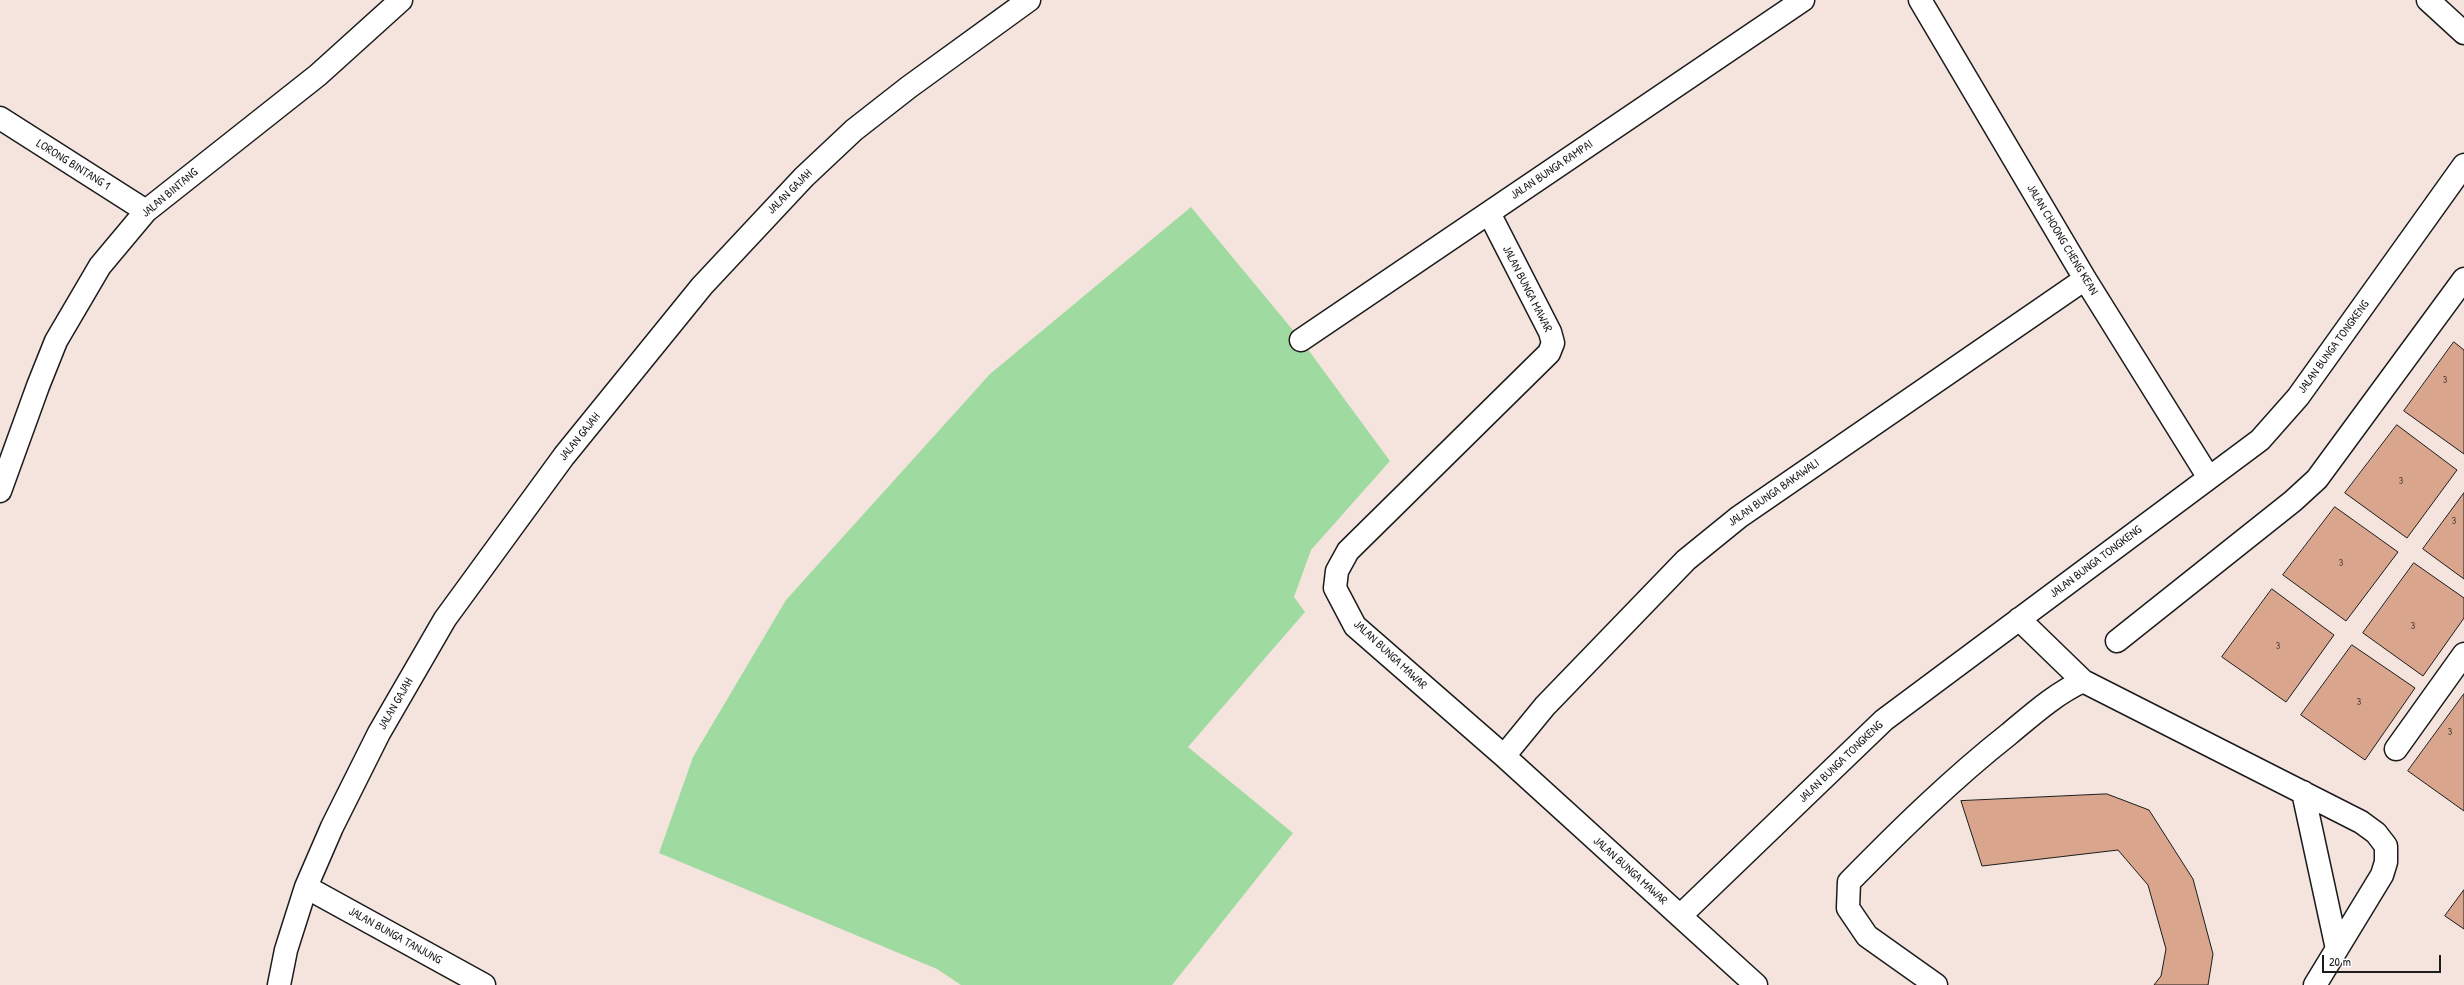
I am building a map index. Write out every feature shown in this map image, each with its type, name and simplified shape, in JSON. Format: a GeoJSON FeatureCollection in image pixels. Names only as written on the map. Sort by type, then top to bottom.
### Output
{"type":"FeatureCollection","features":[{"type":"Feature","properties":{"kind":"street","name":"JALAN BINTANG"},"geometry":{"type":"LineString","coordinates":[[0,492],[38,386],[56,341],[100,266],[146,211],[318,75],[401,0]]}},
{"type":"Feature","properties":{"kind":"street","name":"JALAN GAJAH"},"geometry":{"type":"LineString","coordinates":[[279,985],[286,950],[306,887],[332,827],[379,733],[445,619],[564,456],[678,316],[755,228],[804,177],[854,130],[909,87],[1029,0]]}},
{"type":"Feature","properties":{"kind":"street","name":"JALAN BUNGA RAMPAI"},"geometry":{"type":"LineString","coordinates":[[1302,340],[1803,0]]}},
{"type":"Feature","properties":{"kind":"street","name":"JALAN CHOONG CHENG KEAN"},"geometry":{"type":"LineString","coordinates":[[1920,0],[2085,279],[2209,478]]}},
{"type":"Feature","properties":{"kind":"street"},"geometry":{"type":"LineString","coordinates":[[2428,0],[2464,33]]}},
{"type":"Feature","properties":{"kind":"street","name":"LORONG BINTANG 1"},"geometry":{"type":"LineString","coordinates":[[0,118],[146,211]]}},
{"type":"Feature","properties":{"kind":"street","name":"JALAN BUNGA TONGKENG"},"geometry":{"type":"LineString","coordinates":[[1680,916],[1884,720],[2260,440],[2282,418],[2464,165]]}},
{"type":"Feature","properties":{"kind":"street","name":"JALAN BUNGA MAWAR"},"geometry":{"type":"LineString","coordinates":[[1489,213],[1550,332],[1553,343],[1549,354],[1348,551],[1337,571],[1335,588],[1355,626],[1504,756],[1756,985]]}},
{"type":"Feature","properties":{"kind":"street","name":"JALAN BUNGA BAKAWALI"},"geometry":{"type":"LineString","coordinates":[[1504,756],[1545,706],[1686,560],[1739,516],[2085,279]]}},
{"type":"Feature","properties":{"kind":"street"},"geometry":{"type":"LineString","coordinates":[[2117,641],[2287,506],[2317,479],[2464,279]]}},
{"type":"Feature","properties":{"kind":"street"},"geometry":{"type":"LineString","coordinates":[[2020,619],[2083,681],[2361,822],[2376,833],[2386,846],[2386,862],[2382,875],[2315,985]]}},
{"type":"Feature","properties":{"kind":"street"},"geometry":{"type":"LineString","coordinates":[[2396,749],[2464,654]]}},
{"type":"Feature","properties":{"kind":"street"},"geometry":{"type":"LineString","coordinates":[[1936,985],[1867,936],[1848,908],[1849,882],[1906,824],[1980,757],[2061,691],[2083,681]]}},
{"type":"Feature","properties":{"kind":"street"},"geometry":{"type":"LineString","coordinates":[[2303,792],[2337,949]]}},
{"type":"Feature","properties":{"kind":"street","name":"JALAN BUNGA TANJUNG"},"geometry":{"type":"LineString","coordinates":[[306,887],[484,985]]}},
{"type":"Feature","properties":{"kind":"green space"},"geometry":{"type":"Polygon","coordinates":[[[1191,207],[1301,340],[1390,461],[1311,550],[1294,597],[1305,612],[1188,747],[1293,833],[1172,985],[961,985],[937,969],[659,853],[693,757],[786,600],[990,374],[1191,207]]]}},
{"type":"Feature","properties":{"kind":"building"},"geometry":{"type":"Polygon","coordinates":[[[2454,342],[2464,350],[2464,454],[2404,411],[2454,342]]]}},
{"type":"Feature","properties":{"kind":"building"},"geometry":{"type":"Polygon","coordinates":[[[2397,425],[2457,470],[2407,538],[2345,493],[2397,425]]]}},
{"type":"Feature","properties":{"kind":"building"},"geometry":{"type":"Polygon","coordinates":[[[2464,493],[2464,579],[2423,549],[2464,493]]]}},
{"type":"Feature","properties":{"kind":"building"},"geometry":{"type":"Polygon","coordinates":[[[2335,507],[2398,552],[2346,621],[2283,575],[2335,507]]]}},
{"type":"Feature","properties":{"kind":"building"},"geometry":{"type":"Polygon","coordinates":[[[2414,563],[2464,598],[2464,618],[2423,676],[2363,633],[2414,563]]]}},
{"type":"Feature","properties":{"kind":"building"},"geometry":{"type":"Polygon","coordinates":[[[2272,589],[2334,635],[2286,702],[2222,657],[2272,589]]]}},
{"type":"Feature","properties":{"kind":"building"},"geometry":{"type":"Polygon","coordinates":[[[2352,645],[2415,688],[2365,760],[2301,715],[2352,645]]]}},
{"type":"Feature","properties":{"kind":"building"},"geometry":{"type":"Polygon","coordinates":[[[2464,694],[2464,811],[2408,771],[2464,694]]]}},
{"type":"Feature","properties":{"kind":"building"},"geometry":{"type":"Polygon","coordinates":[[[2107,794],[2149,810],[2193,879],[2213,954],[2208,985],[2154,985],[2161,976],[2166,949],[2148,885],[2118,850],[1982,866],[1961,801],[2107,794]]]}},
{"type":"Feature","properties":{"kind":"building"},"geometry":{"type":"Polygon","coordinates":[[[2464,890],[2464,929],[2445,916],[2464,890]]]}}]}
